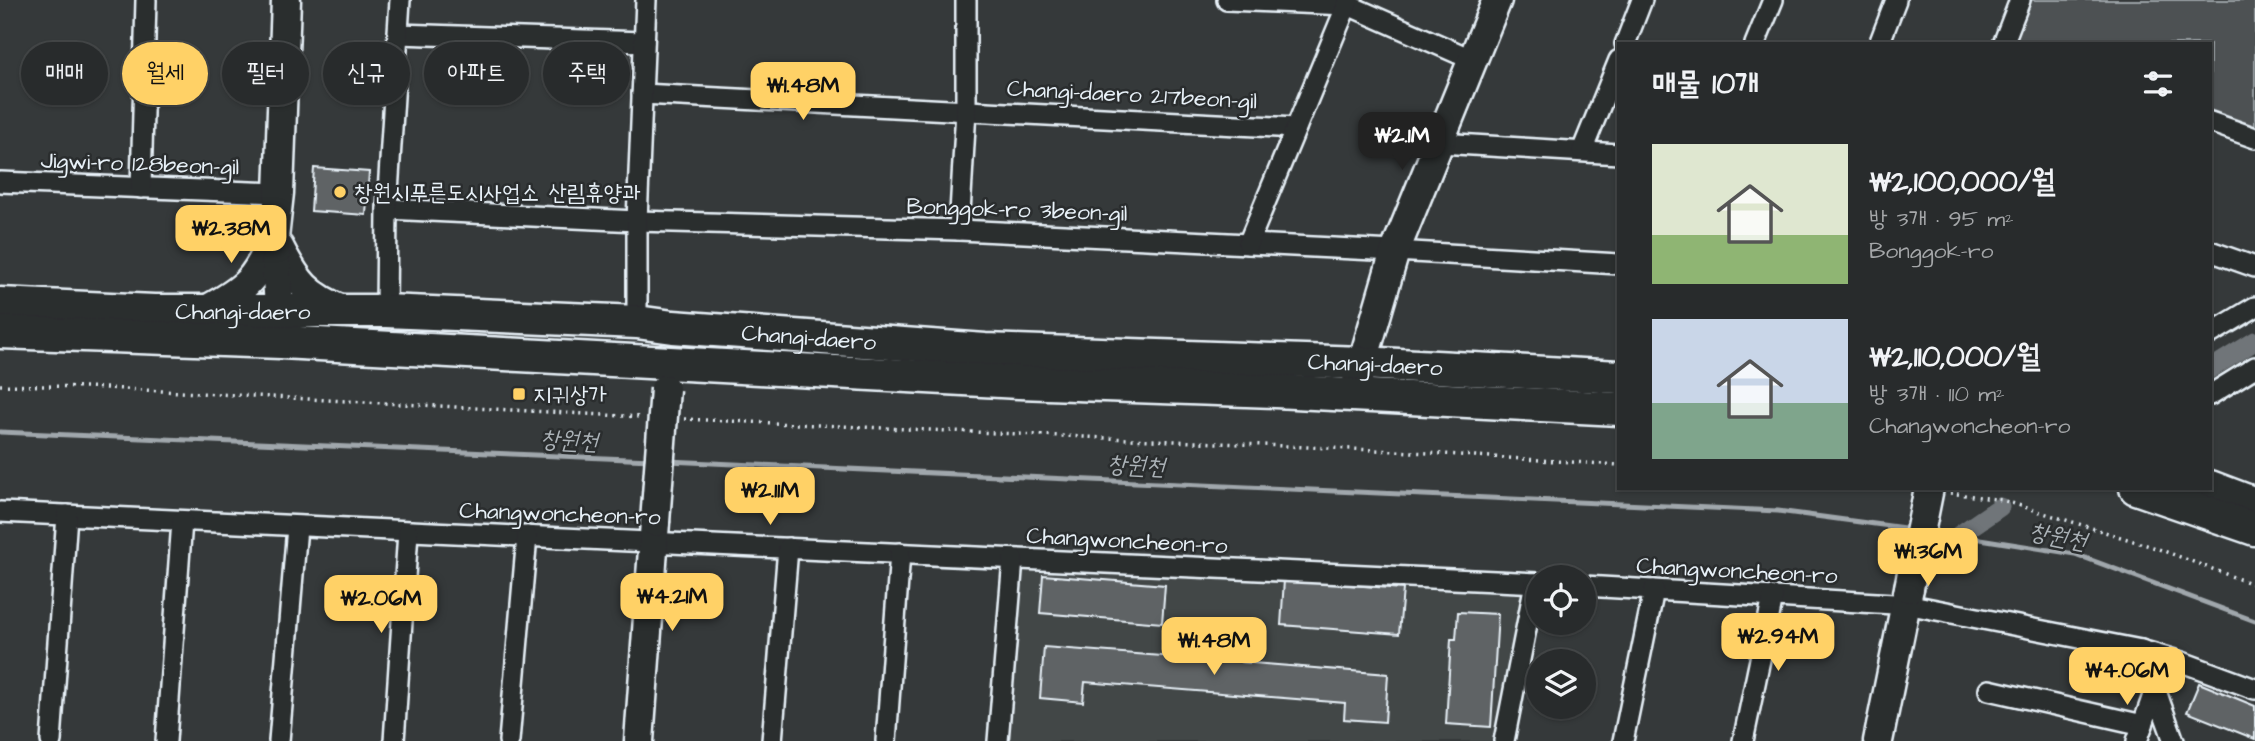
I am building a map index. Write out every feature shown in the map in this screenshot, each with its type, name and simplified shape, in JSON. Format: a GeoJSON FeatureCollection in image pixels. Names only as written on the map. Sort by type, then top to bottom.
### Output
{"type":"FeatureCollection","features":[{"type":"Feature","properties":{"kind":"main road","name":"Changi-daero"},"geometry":{"type":"LineString","coordinates":[[0,304],[154,311],[386,311],[637,322],[985,350],[1362,363],[1617,377]]}},
{"type":"Feature","properties":{"kind":"main road","name":"Changi-daero"},"geometry":{"type":"LineString","coordinates":[[0,332],[281,342],[666,376],[1019,382],[1617,409]]}},
{"type":"Feature","properties":{"kind":"main road"},"geometry":{"type":"LineString","coordinates":[[2212,488],[2255,504]]}},
{"type":"Feature","properties":{"kind":"main road"},"geometry":{"type":"LineString","coordinates":[[2142,490],[2255,529]]}},
{"type":"Feature","properties":{"kind":"street"},"geometry":{"type":"LineString","coordinates":[[141,188],[146,0]]}},
{"type":"Feature","properties":{"kind":"street"},"geometry":{"type":"LineString","coordinates":[[281,342],[274,238],[279,193],[286,0]]}},
{"type":"Feature","properties":{"kind":"street"},"geometry":{"type":"LineString","coordinates":[[386,311],[387,209],[400,0]]}},
{"type":"Feature","properties":{"kind":"street"},"geometry":{"type":"LineString","coordinates":[[637,322],[637,221],[646,0]]}},
{"type":"Feature","properties":{"kind":"street"},"geometry":{"type":"LineString","coordinates":[[960,230],[966,110],[966,0]]}},
{"type":"Feature","properties":{"kind":"street"},"geometry":{"type":"LineString","coordinates":[[1227,0],[1348,2],[1473,60]]}},
{"type":"Feature","properties":{"kind":"street"},"geometry":{"type":"LineString","coordinates":[[1353,395],[1395,251],[1497,0]]}},
{"type":"Feature","properties":{"kind":"street"},"geometry":{"type":"LineString","coordinates":[[1626,42],[1642,0]]}},
{"type":"Feature","properties":{"kind":"street"},"geometry":{"type":"LineString","coordinates":[[1756,42],[1773,0]]}},
{"type":"Feature","properties":{"kind":"street"},"geometry":{"type":"LineString","coordinates":[[1880,42],[1896,0]]}},
{"type":"Feature","properties":{"kind":"street"},"geometry":{"type":"LineString","coordinates":[[2004,42],[2020,0]]}},
{"type":"Feature","properties":{"kind":"street"},"geometry":{"type":"LineString","coordinates":[[1248,244],[1348,2]]}},
{"type":"Feature","properties":{"kind":"street"},"geometry":{"type":"LineString","coordinates":[[398,34],[644,42]]}},
{"type":"Feature","properties":{"kind":"street"},"geometry":{"type":"LineString","coordinates":[[1582,151],[1617,65]]}},
{"type":"Feature","properties":{"kind":"street","name":"Changi-daero 217beon-gil"},"geometry":{"type":"LineString","coordinates":[[642,94],[1296,128]]}},
{"type":"Feature","properties":{"kind":"street"},"geometry":{"type":"LineString","coordinates":[[2212,122],[2255,138]]}},
{"type":"Feature","properties":{"kind":"street"},"geometry":{"type":"LineString","coordinates":[[1440,143],[1617,154]]}},
{"type":"Feature","properties":{"kind":"street","name":"Jigwi-ro 128beon-gil"},"geometry":{"type":"LineString","coordinates":[[0,182],[279,193]]}},
{"type":"Feature","properties":{"kind":"street","name":"Bonggok-ro 3beon-gil"},"geometry":{"type":"LineString","coordinates":[[387,209],[637,221],[960,230],[1617,264]]}},
{"type":"Feature","properties":{"kind":"street"},"geometry":{"type":"LineString","coordinates":[[206,310],[243,288],[256,274],[274,238]]}},
{"type":"Feature","properties":{"kind":"street"},"geometry":{"type":"LineString","coordinates":[[274,238],[306,289],[325,303],[345,311]]}},
{"type":"Feature","properties":{"kind":"street"},"geometry":{"type":"LineString","coordinates":[[2212,252],[2255,267]]}},
{"type":"Feature","properties":{"kind":"street"},"geometry":{"type":"LineString","coordinates":[[2212,333],[2255,307]]}},
{"type":"Feature","properties":{"kind":"street"},"geometry":{"type":"LineString","coordinates":[[639,741],[666,376],[673,327]]}},
{"type":"Feature","properties":{"kind":"street"},"geometry":{"type":"LineString","coordinates":[[2212,394],[2255,368]]}},
{"type":"Feature","properties":{"kind":"street"},"geometry":{"type":"LineString","coordinates":[[2236,379],[2255,386]]}},
{"type":"Feature","properties":{"kind":"street"},"geometry":{"type":"LineString","coordinates":[[1878,741],[1907,596],[1934,490]]}},
{"type":"Feature","properties":{"kind":"street","name":"Changwoncheon-ro"},"geometry":{"type":"LineString","coordinates":[[0,512],[527,536],[654,531],[788,548],[1526,583]]}},
{"type":"Feature","properties":{"kind":"street"},"geometry":{"type":"LineString","coordinates":[[51,741],[67,515]]}},
{"type":"Feature","properties":{"kind":"street"},"geometry":{"type":"LineString","coordinates":[[166,741],[181,521]]}},
{"type":"Feature","properties":{"kind":"street"},"geometry":{"type":"LineString","coordinates":[[279,741],[297,527]]}},
{"type":"Feature","properties":{"kind":"street"},"geometry":{"type":"LineString","coordinates":[[394,741],[408,532]]}},
{"type":"Feature","properties":{"kind":"street"},"geometry":{"type":"LineString","coordinates":[[509,741],[527,536]]}},
{"type":"Feature","properties":{"kind":"street"},"geometry":{"type":"LineString","coordinates":[[772,741],[788,548]]}},
{"type":"Feature","properties":{"kind":"street"},"geometry":{"type":"LineString","coordinates":[[886,741],[900,553]]}},
{"type":"Feature","properties":{"kind":"street"},"geometry":{"type":"LineString","coordinates":[[998,741],[1013,559]]}},
{"type":"Feature","properties":{"kind":"street","name":"Changwoncheon-ro"},"geometry":{"type":"LineString","coordinates":[[1596,587],[1773,597],[1907,596],[2141,650],[2255,689]]}},
{"type":"Feature","properties":{"kind":"street"},"geometry":{"type":"LineString","coordinates":[[1623,741],[1654,590]]}},
{"type":"Feature","properties":{"kind":"street"},"geometry":{"type":"LineString","coordinates":[[1743,741],[1773,597]]}},
{"type":"Feature","properties":{"kind":"street"},"geometry":{"type":"LineString","coordinates":[[1504,741],[1526,632]]}},
{"type":"Feature","properties":{"kind":"street"},"geometry":{"type":"LineString","coordinates":[[2141,650],[2175,741]]}},
{"type":"Feature","properties":{"kind":"street"},"geometry":{"type":"LineString","coordinates":[[1989,690],[2140,733],[2156,687]]}},
{"type":"Feature","properties":{"kind":"path"},"geometry":{"type":"LineString","coordinates":[[0,385],[88,387],[652,417]]}},
{"type":"Feature","properties":{"kind":"path"},"geometry":{"type":"LineString","coordinates":[[678,418],[1396,451],[1617,465]]}},
{"type":"Feature","properties":{"kind":"path"},"geometry":{"type":"LineString","coordinates":[[1934,490],[2002,500],[2156,548],[2255,585]]}},
{"type":"Feature","properties":{"kind":"shaded area"},"geometry":{"type":"Polygon","coordinates":[[[2031,0],[2255,0],[2255,126],[2212,111],[2212,42],[2014,40],[2031,0]]]}},
{"type":"Feature","properties":{"kind":"shaded area"},"geometry":{"type":"Polygon","coordinates":[[[1021,564],[1526,589],[1493,741],[1010,741],[1021,564]]]}},
{"type":"Feature","properties":{"kind":"building","name":"창원시푸른도시사업소 산림휴양과"},"geometry":{"type":"Polygon","coordinates":[[[314,168],[369,172],[366,215],[311,211],[314,168]]]}},
{"type":"Feature","properties":{"kind":"building"},"geometry":{"type":"Polygon","coordinates":[[[1043,575],[1165,585],[1162,623],[1040,613],[1043,575]]]}},
{"type":"Feature","properties":{"kind":"building"},"geometry":{"type":"Polygon","coordinates":[[[1284,580],[1403,589],[1399,634],[1281,625],[1284,580]]]}},
{"type":"Feature","properties":{"kind":"building"},"geometry":{"type":"Polygon","coordinates":[[[1458,612],[1498,614],[1491,727],[1446,724],[1451,639],[1456,639],[1458,612]]]}},
{"type":"Feature","properties":{"kind":"building"},"geometry":{"type":"Polygon","coordinates":[[[1203,637],[1243,640],[1241,662],[1388,674],[1385,722],[1344,719],[1345,703],[1085,682],[1083,702],[1040,698],[1044,647],[1201,659],[1203,637]]]}},
{"type":"Feature","properties":{"kind":"building"},"geometry":{"type":"Polygon","coordinates":[[[2199,683],[2255,706],[2255,739],[2187,712],[2199,683]]]}},
{"type":"Feature","properties":{"kind":"waterway"},"geometry":{"type":"LineString","coordinates":[[2212,368],[2255,341]]}},
{"type":"Feature","properties":{"kind":"waterway","name":"창원천"},"geometry":{"type":"LineString","coordinates":[[0,432],[651,460]]}},
{"type":"Feature","properties":{"kind":"waterway","name":"창원천"},"geometry":{"type":"LineString","coordinates":[[668,461],[1778,511],[1912,529]]}},
{"type":"Feature","properties":{"kind":"waterway"},"geometry":{"type":"LineString","coordinates":[[1959,535],[2000,507]]}},
{"type":"Feature","properties":{"kind":"waterway","name":"창원천"},"geometry":{"type":"LineString","coordinates":[[1929,531],[2075,554],[2255,621]]}},
{"type":"Feature","properties":{"kind":"place","name":"창원시푸른도시사업소 산림휴양과"},"geometry":{"type":"Point","coordinates":[340,192]}},
{"type":"Feature","properties":{"kind":"place","name":"지귀상가"},"geometry":{"type":"Point","coordinates":[519,394]}}]}
